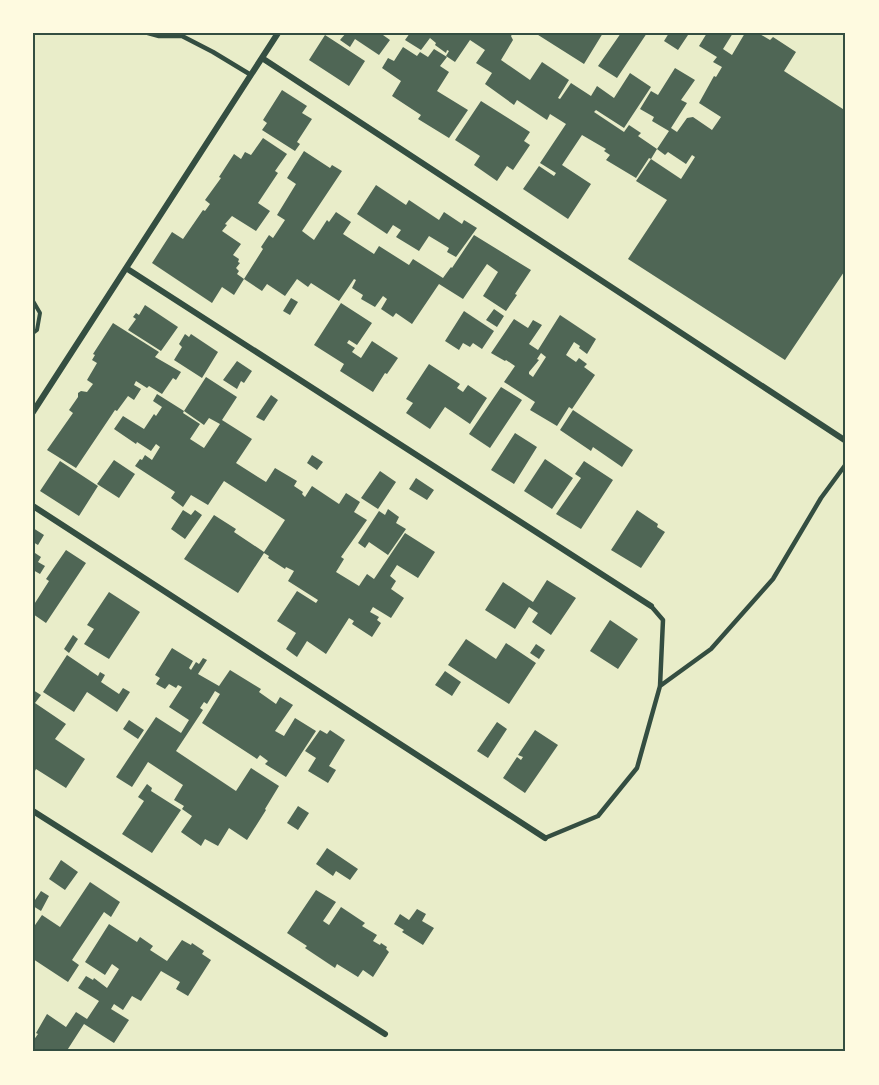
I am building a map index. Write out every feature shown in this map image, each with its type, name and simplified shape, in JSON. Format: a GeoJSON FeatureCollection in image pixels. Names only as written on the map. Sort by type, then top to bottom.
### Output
{"type":"FeatureCollection","features":[{"type":"Feature","properties":{"kind":"street"},"geometry":{"type":"LineString","coordinates":[[33,412],[278,33]]}},
{"type":"Feature","properties":{"kind":"street"},"geometry":{"type":"LineString","coordinates":[[262,58],[846,441]]}},
{"type":"Feature","properties":{"kind":"street"},"geometry":{"type":"LineString","coordinates":[[126,268],[651,606]]}},
{"type":"Feature","properties":{"kind":"street"},"geometry":{"type":"LineString","coordinates":[[33,506],[545,838]]}},
{"type":"Feature","properties":{"kind":"street"},"geometry":{"type":"LineString","coordinates":[[33,811],[385,1034]]}},
{"type":"Feature","properties":{"kind":"lane"},"geometry":{"type":"LineString","coordinates":[[148,33],[159,36],[182,36],[251,75]]}},
{"type":"Feature","properties":{"kind":"lane"},"geometry":{"type":"LineString","coordinates":[[660,686],[711,649],[773,579],[821,498],[846,465]]}},
{"type":"Feature","properties":{"kind":"lane"},"geometry":{"type":"LineString","coordinates":[[545,838],[598,816],[637,768],[660,686],[663,620],[651,606]]}},
{"type":"Feature","properties":{"kind":"path"},"geometry":{"type":"LineString","coordinates":[[33,301],[40,313],[37,330],[33,333]]}},
{"type":"Feature","properties":{"kind":"building"},"geometry":{"type":"Polygon","coordinates":[[[346,33],[385,33],[383,35],[390,40],[379,55],[355,39],[350,47],[340,40],[346,33]]]}},
{"type":"Feature","properties":{"kind":"building"},"geometry":{"type":"Polygon","coordinates":[[[410,33],[513,33],[511,36],[513,40],[501,60],[530,80],[542,62],[569,80],[558,98],[560,99],[571,83],[591,96],[597,86],[614,98],[630,73],[651,87],[624,128],[596,110],[594,112],[624,132],[629,125],[641,133],[638,136],[657,149],[636,178],[606,160],[610,155],[604,151],[606,149],[582,135],[562,165],[591,184],[568,219],[523,189],[539,166],[554,176],[556,173],[540,163],[566,124],[550,114],[547,120],[517,100],[514,105],[485,84],[492,73],[476,63],[485,50],[470,40],[455,62],[446,56],[449,51],[447,50],[446,53],[430,38],[421,50],[405,40],[410,33]]]}},
{"type":"Feature","properties":{"kind":"building"},"geometry":{"type":"Polygon","coordinates":[[[535,33],[603,33],[584,64],[535,33]]]}},
{"type":"Feature","properties":{"kind":"building"},"geometry":{"type":"Polygon","coordinates":[[[621,33],[647,33],[617,78],[598,66],[621,33]]]}},
{"type":"Feature","properties":{"kind":"building"},"geometry":{"type":"Polygon","coordinates":[[[669,33],[688,35],[678,50],[664,41],[669,33]]]}},
{"type":"Feature","properties":{"kind":"building"},"geometry":{"type":"Polygon","coordinates":[[[707,33],[733,33],[723,49],[732,55],[745,33],[758,33],[770,40],[773,37],[796,52],[784,71],[846,111],[846,269],[785,360],[628,259],[667,200],[636,181],[651,159],[681,179],[695,157],[692,155],[686,164],[668,152],[665,155],[657,149],[669,131],[652,121],[654,117],[640,109],[651,91],[658,95],[675,68],[695,80],[681,100],[687,103],[671,128],[677,132],[687,118],[693,117],[712,130],[721,117],[699,103],[714,76],[716,77],[722,67],[713,62],[717,57],[699,46],[707,33]]]}},
{"type":"Feature","properties":{"kind":"building"},"geometry":{"type":"Polygon","coordinates":[[[325,35],[365,61],[349,86],[309,60],[325,35]]]}},
{"type":"Feature","properties":{"kind":"building"},"geometry":{"type":"Polygon","coordinates":[[[403,47],[417,56],[420,52],[428,57],[434,49],[447,57],[440,66],[449,72],[437,91],[468,110],[449,138],[418,119],[421,115],[392,96],[401,81],[382,68],[388,58],[394,61],[403,47]]]}},
{"type":"Feature","properties":{"kind":"building"},"geometry":{"type":"Polygon","coordinates":[[[282,90],[307,106],[302,113],[312,119],[297,142],[300,144],[295,151],[262,130],[267,123],[263,120],[282,90]]]}},
{"type":"Feature","properties":{"kind":"building"},"geometry":{"type":"Polygon","coordinates":[[[481,101],[530,132],[524,141],[530,145],[513,170],[507,166],[497,181],[474,165],[480,156],[455,140],[481,101]]]}},
{"type":"Feature","properties":{"kind":"building"},"geometry":{"type":"Polygon","coordinates":[[[263,138],[287,154],[275,171],[278,173],[258,203],[270,211],[256,231],[232,216],[225,224],[227,225],[222,231],[241,244],[233,255],[239,259],[240,263],[236,268],[239,271],[237,274],[244,279],[234,295],[222,287],[212,303],[152,263],[172,232],[183,239],[203,210],[205,211],[210,204],[205,200],[221,178],[219,177],[234,154],[241,159],[245,152],[251,155],[263,138]]]}},
{"type":"Feature","properties":{"kind":"building"},"geometry":{"type":"Polygon","coordinates":[[[304,151],[330,168],[332,165],[342,171],[302,231],[314,240],[327,220],[329,222],[336,212],[351,222],[343,234],[374,254],[379,246],[409,265],[413,259],[443,278],[474,235],[531,270],[506,311],[483,296],[498,272],[487,264],[463,299],[439,284],[412,324],[396,313],[393,317],[381,309],[387,299],[383,296],[375,307],[361,299],[363,295],[352,288],[356,280],[354,279],[339,301],[311,283],[308,287],[297,279],[285,296],[267,284],[262,291],[244,279],[269,235],[273,238],[285,220],[277,215],[296,184],[287,178],[304,151]]]}},
{"type":"Feature","properties":{"kind":"building"},"geometry":{"type":"Polygon","coordinates":[[[376,185],[406,205],[409,200],[439,220],[444,212],[462,224],[464,220],[477,228],[456,257],[447,252],[449,248],[429,236],[419,251],[396,237],[401,230],[393,225],[387,234],[357,214],[376,185]]]}},
{"type":"Feature","properties":{"kind":"building"},"geometry":{"type":"Polygon","coordinates":[[[291,298],[298,302],[290,315],[283,311],[291,298]]]}},
{"type":"Feature","properties":{"kind":"building"},"geometry":{"type":"Polygon","coordinates":[[[341,303],[372,323],[357,345],[349,340],[347,343],[355,348],[352,352],[361,358],[372,341],[398,358],[373,392],[340,371],[344,364],[314,345],[341,303]]]}},
{"type":"Feature","properties":{"kind":"building"},"geometry":{"type":"Polygon","coordinates":[[[145,305],[178,327],[161,351],[128,330],[136,319],[133,317],[136,313],[139,315],[145,305]]]}},
{"type":"Feature","properties":{"kind":"building"},"geometry":{"type":"Polygon","coordinates":[[[494,309],[504,316],[497,327],[486,320],[494,309]]]}},
{"type":"Feature","properties":{"kind":"building"},"geometry":{"type":"Polygon","coordinates":[[[464,311],[494,331],[482,349],[473,343],[470,347],[463,343],[459,350],[445,341],[464,311]]]}},
{"type":"Feature","properties":{"kind":"building"},"geometry":{"type":"Polygon","coordinates":[[[560,315],[596,339],[587,354],[574,342],[566,355],[576,362],[579,358],[587,364],[584,367],[595,375],[572,409],[569,407],[557,426],[530,410],[535,402],[504,382],[515,366],[491,353],[514,319],[528,328],[533,320],[542,325],[529,344],[538,350],[560,315]],[[541,353],[529,374],[533,377],[546,357],[541,353]]]}},
{"type":"Feature","properties":{"kind":"building"},"geometry":{"type":"Polygon","coordinates":[[[113,323],[159,352],[155,357],[181,372],[176,380],[173,378],[162,394],[136,381],[134,385],[141,389],[134,400],[128,396],[117,411],[115,410],[76,468],[47,450],[73,413],[69,410],[78,397],[78,393],[87,392],[93,384],[87,380],[97,363],[92,360],[95,355],[93,354],[113,323]]]}},
{"type":"Feature","properties":{"kind":"building"},"geometry":{"type":"Polygon","coordinates":[[[185,334],[189,337],[191,334],[218,352],[202,378],[174,360],[182,347],[179,344],[185,334]]]}},
{"type":"Feature","properties":{"kind":"building"},"geometry":{"type":"Polygon","coordinates":[[[237,361],[252,371],[244,383],[241,381],[237,389],[223,380],[237,361]]]}},
{"type":"Feature","properties":{"kind":"building"},"geometry":{"type":"Polygon","coordinates":[[[429,364],[460,384],[457,388],[463,392],[468,385],[487,398],[470,424],[445,407],[430,429],[406,413],[413,403],[406,399],[429,364]]]}},
{"type":"Feature","properties":{"kind":"building"},"geometry":{"type":"Polygon","coordinates":[[[206,377],[237,397],[222,420],[252,439],[236,463],[266,482],[275,468],[297,481],[294,486],[303,492],[305,497],[312,486],[339,504],[346,493],[360,502],[354,512],[367,520],[341,557],[344,559],[336,572],[359,586],[367,574],[374,579],[405,533],[435,552],[418,578],[397,565],[390,576],[396,581],[391,589],[404,598],[391,618],[373,607],[370,612],[379,617],[377,620],[381,623],[372,637],[352,624],[354,621],[349,618],[326,654],[307,641],[297,657],[286,649],[296,633],[277,621],[297,591],[316,603],[318,600],[288,581],[294,571],[286,567],[285,569],[264,553],[238,593],[184,559],[214,515],[236,529],[234,532],[264,552],[285,520],[224,481],[208,505],[191,495],[183,507],[171,498],[175,492],[135,466],[145,455],[152,460],[160,447],[156,444],[151,451],[114,429],[123,416],[144,429],[162,407],[153,401],[157,394],[184,411],[206,377]],[[184,411],[183,413],[200,424],[190,439],[204,448],[220,424],[209,418],[204,425],[184,411]]]}},
{"type":"Feature","properties":{"kind":"building"},"geometry":{"type":"Polygon","coordinates":[[[501,387],[522,400],[490,448],[469,434],[501,387]]]}},
{"type":"Feature","properties":{"kind":"building"},"geometry":{"type":"Polygon","coordinates":[[[271,395],[278,400],[264,421],[256,417],[271,395]]]}},
{"type":"Feature","properties":{"kind":"building"},"geometry":{"type":"Polygon","coordinates":[[[573,410],[633,450],[622,467],[593,447],[591,451],[560,430],[573,410]]]}},
{"type":"Feature","properties":{"kind":"building"},"geometry":{"type":"Polygon","coordinates":[[[515,433],[537,447],[514,484],[491,470],[515,433]]]}},
{"type":"Feature","properties":{"kind":"building"},"geometry":{"type":"Polygon","coordinates":[[[312,455],[323,462],[317,470],[307,463],[312,455]]]}},
{"type":"Feature","properties":{"kind":"building"},"geometry":{"type":"Polygon","coordinates":[[[545,459],[573,478],[552,509],[524,491],[545,459]]]}},
{"type":"Feature","properties":{"kind":"building"},"geometry":{"type":"Polygon","coordinates":[[[114,460],[135,474],[119,498],[97,484],[114,460]]]}},
{"type":"Feature","properties":{"kind":"building"},"geometry":{"type":"Polygon","coordinates":[[[60,461],[98,486],[79,516],[40,491],[60,461]]]}},
{"type":"Feature","properties":{"kind":"building"},"geometry":{"type":"Polygon","coordinates":[[[584,461],[613,480],[581,529],[556,514],[581,478],[575,474],[584,461]]]}},
{"type":"Feature","properties":{"kind":"building"},"geometry":{"type":"Polygon","coordinates":[[[380,471],[396,482],[378,509],[361,498],[380,471]]]}},
{"type":"Feature","properties":{"kind":"building"},"geometry":{"type":"Polygon","coordinates":[[[416,478],[434,490],[427,500],[409,489],[416,478]]]}},
{"type":"Feature","properties":{"kind":"building"},"geometry":{"type":"Polygon","coordinates":[[[388,509],[399,517],[396,523],[406,529],[388,555],[369,542],[365,548],[358,543],[379,511],[385,515],[388,509]]]}},
{"type":"Feature","properties":{"kind":"building"},"geometry":{"type":"Polygon","coordinates":[[[183,510],[191,515],[195,510],[202,515],[185,539],[171,529],[183,510]]]}},
{"type":"Feature","properties":{"kind":"building"},"geometry":{"type":"Polygon","coordinates":[[[637,510],[658,524],[657,527],[665,532],[641,568],[611,550],[637,510]]]}},
{"type":"Feature","properties":{"kind":"building"},"geometry":{"type":"Polygon","coordinates":[[[33,528],[44,535],[38,545],[33,542],[33,528]]]}},
{"type":"Feature","properties":{"kind":"building"},"geometry":{"type":"Polygon","coordinates":[[[66,550],[86,563],[46,623],[33,614],[33,606],[49,581],[46,579],[66,550]]]}},
{"type":"Feature","properties":{"kind":"building"},"geometry":{"type":"Polygon","coordinates":[[[35,553],[41,557],[38,562],[45,566],[40,574],[33,570],[35,553]]]}},
{"type":"Feature","properties":{"kind":"building"},"geometry":{"type":"Polygon","coordinates":[[[547,580],[576,598],[551,635],[532,622],[538,613],[529,607],[515,629],[485,610],[503,582],[533,602],[547,580]]]}},
{"type":"Feature","properties":{"kind":"building"},"geometry":{"type":"Polygon","coordinates":[[[109,592],[140,612],[109,659],[84,644],[94,629],[87,625],[109,592]]]}},
{"type":"Feature","properties":{"kind":"building"},"geometry":{"type":"Polygon","coordinates":[[[610,620],[638,639],[618,669],[590,651],[610,620]]]}},
{"type":"Feature","properties":{"kind":"building"},"geometry":{"type":"Polygon","coordinates":[[[73,635],[78,639],[69,653],[64,649],[73,635]]]}},
{"type":"Feature","properties":{"kind":"building"},"geometry":{"type":"Polygon","coordinates":[[[466,639],[496,659],[506,643],[536,663],[509,704],[448,665],[466,639]]]}},
{"type":"Feature","properties":{"kind":"building"},"geometry":{"type":"Polygon","coordinates":[[[536,644],[545,650],[539,659],[530,653],[536,644]]]}},
{"type":"Feature","properties":{"kind":"building"},"geometry":{"type":"Polygon","coordinates":[[[172,648],[193,661],[189,668],[191,670],[196,662],[199,664],[203,658],[207,660],[198,674],[219,686],[230,670],[261,689],[259,692],[276,704],[280,697],[293,705],[275,731],[284,736],[295,718],[316,731],[286,777],[265,764],[268,761],[260,755],[257,759],[202,723],[220,694],[215,691],[207,704],[204,702],[200,708],[203,710],[176,751],[236,791],[251,768],[279,786],[247,840],[229,828],[218,846],[205,839],[201,846],[181,832],[192,816],[182,809],[184,806],[174,800],[183,785],[148,762],[132,787],[116,777],[156,717],[181,733],[189,720],[169,707],[182,687],[178,685],[176,688],[169,684],[165,689],[156,684],[160,678],[155,675],[172,648]]]}},
{"type":"Feature","properties":{"kind":"building"},"geometry":{"type":"Polygon","coordinates":[[[67,655],[98,676],[100,672],[105,675],[101,682],[119,694],[123,688],[130,692],[117,712],[87,692],[74,712],[43,692],[67,655]]]}},
{"type":"Feature","properties":{"kind":"building"},"geometry":{"type":"Polygon","coordinates":[[[445,671],[461,682],[452,696],[435,685],[445,671]]]}},
{"type":"Feature","properties":{"kind":"building"},"geometry":{"type":"Polygon","coordinates":[[[33,690],[41,695],[35,703],[66,724],[55,739],[85,759],[66,788],[36,769],[33,770],[33,690]]]}},
{"type":"Feature","properties":{"kind":"building"},"geometry":{"type":"Polygon","coordinates":[[[129,720],[144,730],[138,739],[123,729],[129,720]]]}},
{"type":"Feature","properties":{"kind":"building"},"geometry":{"type":"Polygon","coordinates":[[[497,722],[507,729],[488,758],[477,751],[497,722]]]}},
{"type":"Feature","properties":{"kind":"building"},"geometry":{"type":"Polygon","coordinates":[[[320,730],[327,734],[330,730],[345,740],[329,766],[336,770],[328,783],[308,771],[316,758],[305,751],[320,730]]]}},
{"type":"Feature","properties":{"kind":"building"},"geometry":{"type":"Polygon","coordinates":[[[535,730],[558,745],[525,793],[503,778],[517,757],[521,760],[523,757],[518,755],[535,730]]]}},
{"type":"Feature","properties":{"kind":"building"},"geometry":{"type":"Polygon","coordinates":[[[147,784],[152,788],[151,791],[181,810],[152,853],[122,834],[144,801],[138,797],[147,784]]]}},
{"type":"Feature","properties":{"kind":"building"},"geometry":{"type":"Polygon","coordinates":[[[298,806],[309,813],[298,830],[287,823],[298,806]]]}},
{"type":"Feature","properties":{"kind":"building"},"geometry":{"type":"Polygon","coordinates":[[[327,848],[358,869],[350,880],[336,871],[333,876],[316,864],[327,848]]]}},
{"type":"Feature","properties":{"kind":"building"},"geometry":{"type":"Polygon","coordinates":[[[61,860],[78,872],[65,890],[49,879],[61,860]]]}},
{"type":"Feature","properties":{"kind":"building"},"geometry":{"type":"Polygon","coordinates":[[[90,882],[120,902],[111,917],[104,912],[72,960],[79,965],[68,982],[33,959],[33,928],[42,915],[60,927],[90,882]]]}},
{"type":"Feature","properties":{"kind":"building"},"geometry":{"type":"Polygon","coordinates":[[[316,890],[336,902],[323,921],[329,925],[341,907],[365,923],[362,926],[377,935],[373,941],[387,947],[389,952],[373,977],[363,970],[358,977],[337,964],[335,968],[287,933],[316,890]]]}},
{"type":"Feature","properties":{"kind":"building"},"geometry":{"type":"Polygon","coordinates":[[[41,891],[49,896],[41,911],[33,906],[33,903],[41,891]]]}},
{"type":"Feature","properties":{"kind":"building"},"geometry":{"type":"Polygon","coordinates":[[[417,909],[426,914],[422,921],[434,928],[423,945],[394,924],[400,914],[409,920],[417,909]]]}},
{"type":"Feature","properties":{"kind":"building"},"geometry":{"type":"Polygon","coordinates":[[[109,924],[137,942],[140,937],[153,946],[150,950],[167,961],[182,940],[204,951],[202,954],[211,960],[188,996],[176,989],[180,982],[161,971],[141,1001],[132,996],[123,1010],[114,1004],[111,1009],[129,1020],[114,1043],[84,1024],[66,1052],[33,1052],[33,1041],[47,1014],[66,1027],[76,1012],[87,1019],[99,1001],[78,988],[86,976],[93,980],[94,978],[107,988],[119,969],[112,964],[105,975],[85,962],[109,924]]]}}]}
